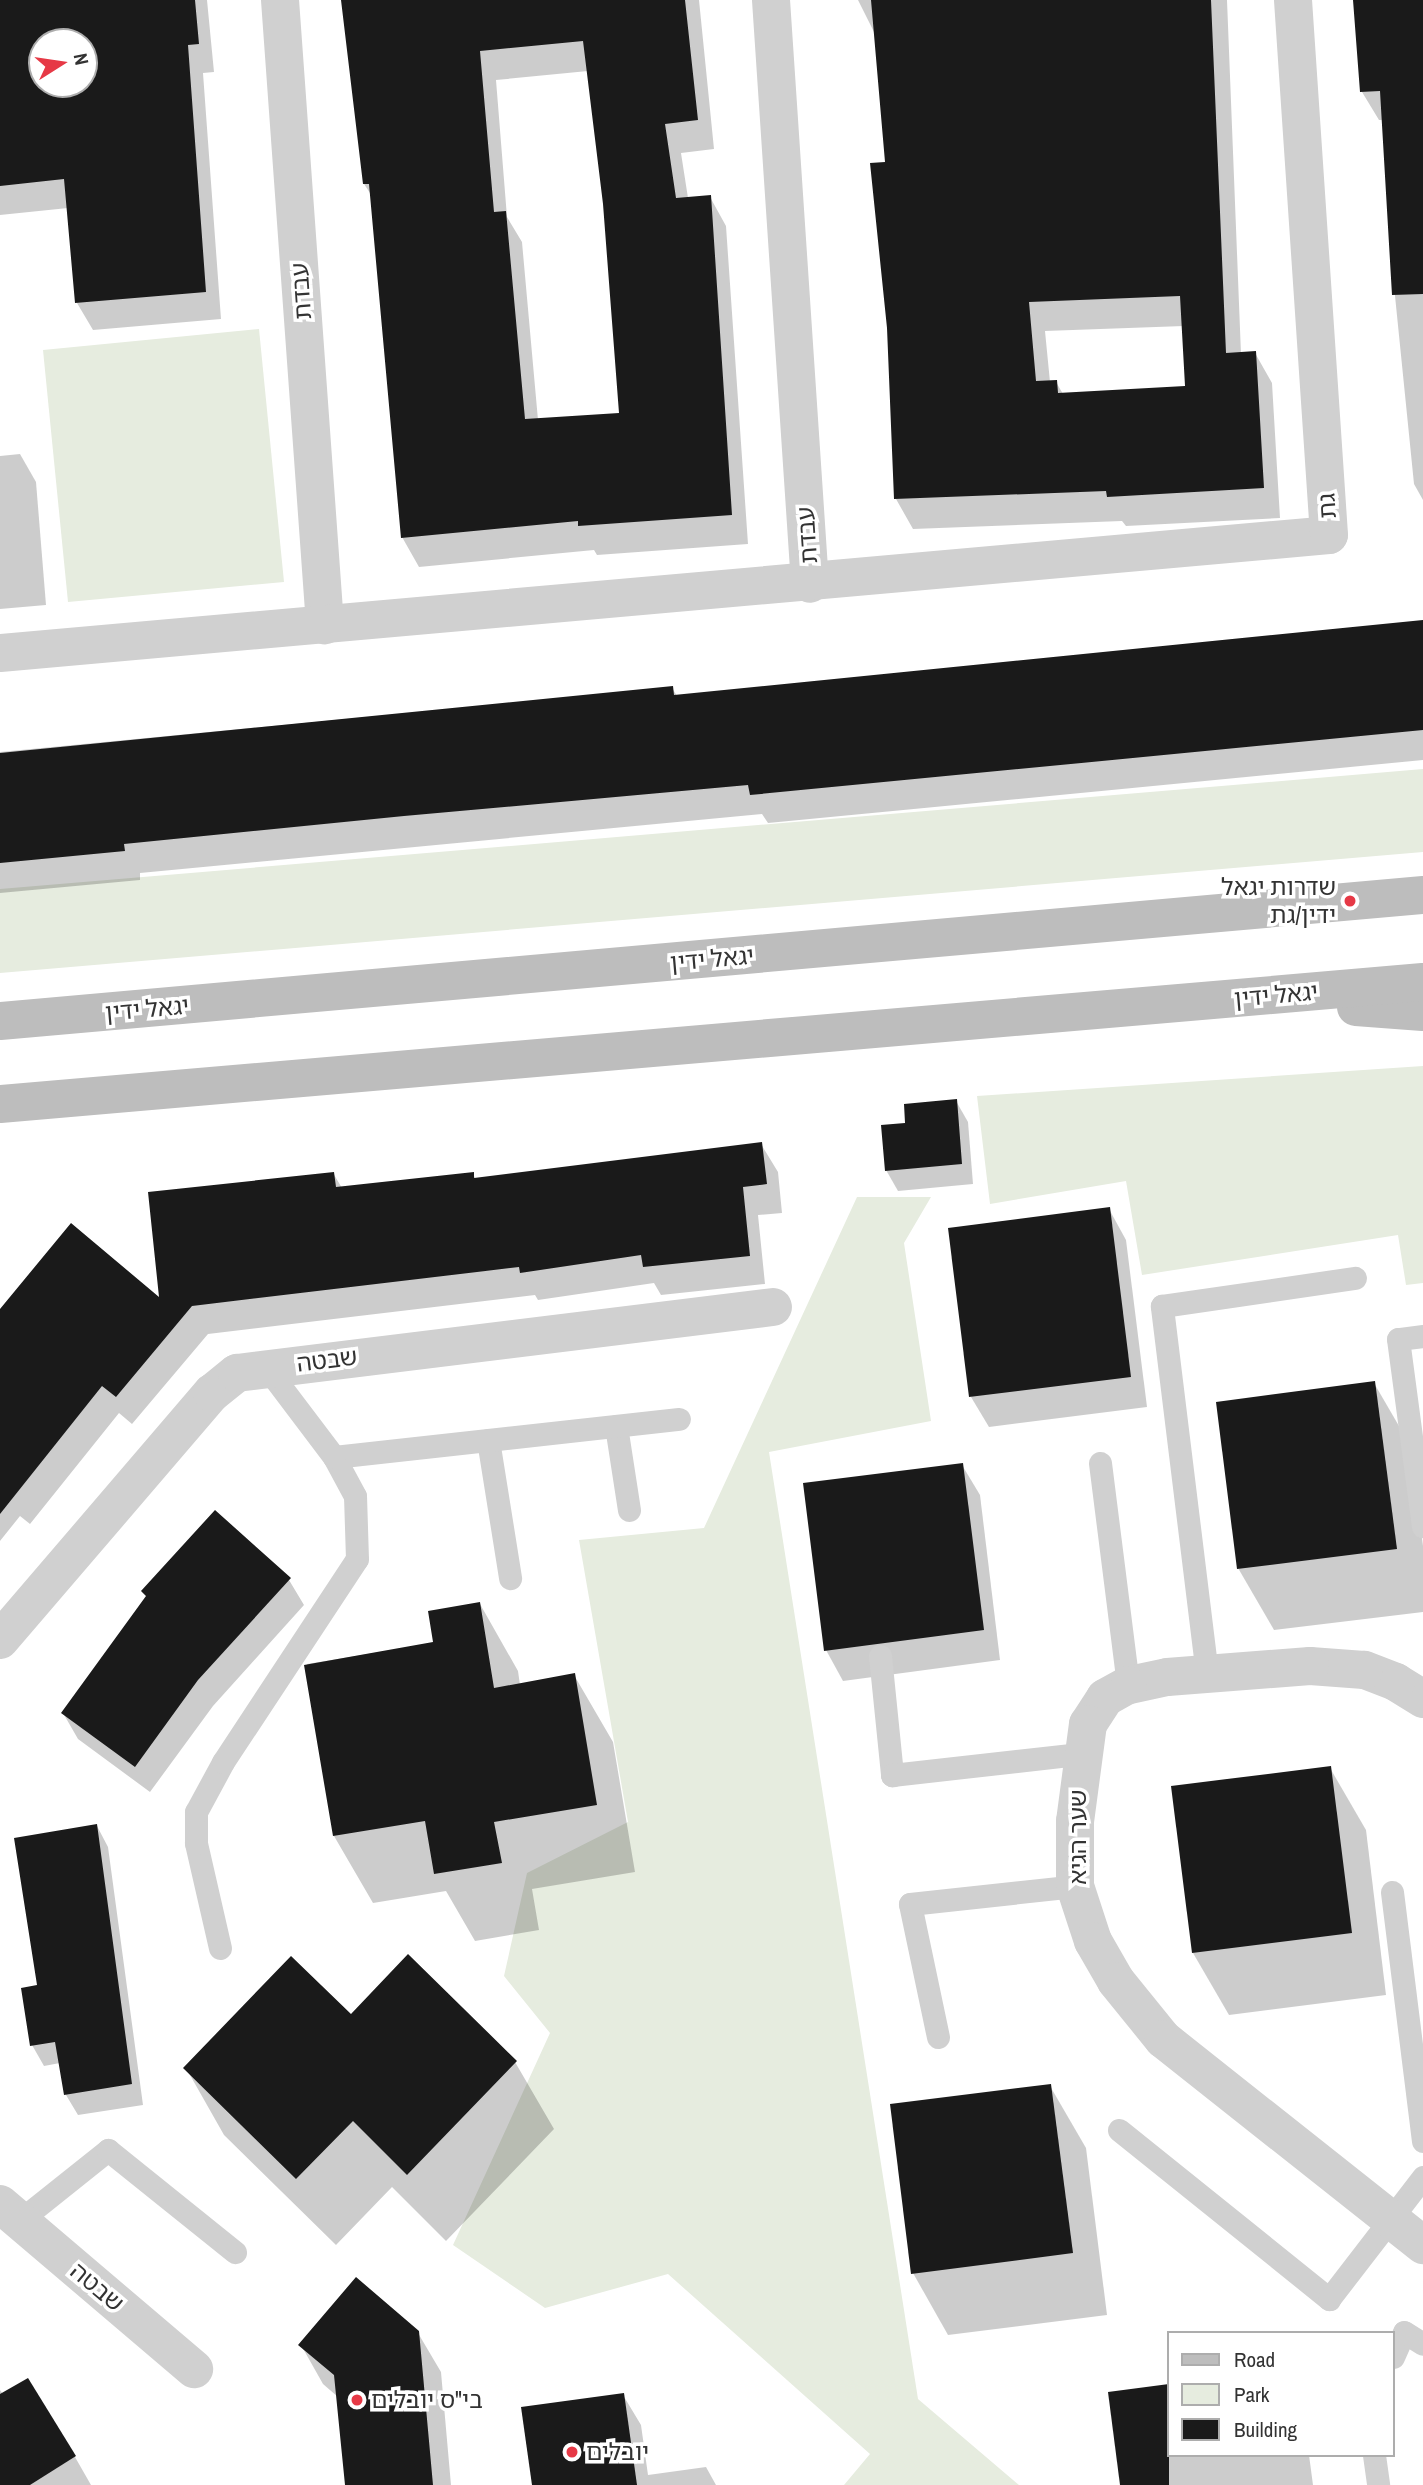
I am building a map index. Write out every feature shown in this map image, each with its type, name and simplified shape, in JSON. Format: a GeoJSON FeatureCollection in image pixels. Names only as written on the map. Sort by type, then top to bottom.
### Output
{"type":"FeatureCollection","features":[{"type":"Feature","properties":{"kind":"main road","name":"יגאל ידין"},"geometry":{"type":"LineString","coordinates":[[0,1021],[1423,895]]}},
{"type":"Feature","properties":{"kind":"main road","name":"יגאל ידין"},"geometry":{"type":"LineString","coordinates":[[0,1104],[1423,982]]}},
{"type":"Feature","properties":{"kind":"main road"},"geometry":{"type":"LineString","coordinates":[[1239,998],[1423,1012]]}},
{"type":"Feature","properties":{"kind":"street","name":"עבדת"},"geometry":{"type":"LineString","coordinates":[[280,0],[325,625]]}},
{"type":"Feature","properties":{"kind":"street","name":"עבדת"},"geometry":{"type":"LineString","coordinates":[[0,653],[810,584],[771,0]]}},
{"type":"Feature","properties":{"kind":"street","name":"גת"},"geometry":{"type":"LineString","coordinates":[[810,584],[1329,535],[1293,0]]}},
{"type":"Feature","properties":{"kind":"street","name":"שבטה"},"geometry":{"type":"LineString","coordinates":[[0,1640],[212,1393],[237,1373],[266,1367],[773,1307]]}},
{"type":"Feature","properties":{"kind":"street","name":"שער הגיא"},"geometry":{"type":"LineString","coordinates":[[1423,1699],[1396,1682],[1364,1670],[1310,1666],[1207,1674],[1128,1685],[1105,1698],[1088,1724],[1080,1754],[1075,1886],[1093,1941],[1116,1981],[1163,2039],[1423,2245]]}},
{"type":"Feature","properties":{"kind":"street","name":"שבטה"},"geometry":{"type":"LineString","coordinates":[[10,2213],[194,2369]]}},
{"type":"Feature","properties":{"kind":"lane"},"geometry":{"type":"LineString","coordinates":[[1207,1674],[1162,1306],[1355,1278]]}},
{"type":"Feature","properties":{"kind":"lane"},"geometry":{"type":"LineString","coordinates":[[1423,1336],[1398,1339],[1419,1458],[1423,1526]]}},
{"type":"Feature","properties":{"kind":"lane"},"geometry":{"type":"LineString","coordinates":[[220,1948],[196,1843],[196,1812],[223,1762],[358,1559],[355,1496],[334,1457],[266,1367]]}},
{"type":"Feature","properties":{"kind":"lane"},"geometry":{"type":"LineString","coordinates":[[334,1457],[679,1419]]}},
{"type":"Feature","properties":{"kind":"lane"},"geometry":{"type":"LineString","coordinates":[[616,1426],[629,1510]]}},
{"type":"Feature","properties":{"kind":"lane"},"geometry":{"type":"LineString","coordinates":[[488,1440],[510,1578]]}},
{"type":"Feature","properties":{"kind":"lane"},"geometry":{"type":"LineString","coordinates":[[1100,1463],[1128,1685]]}},
{"type":"Feature","properties":{"kind":"lane"},"geometry":{"type":"LineString","coordinates":[[880,1656],[892,1775],[1080,1754]]}},
{"type":"Feature","properties":{"kind":"lane"},"geometry":{"type":"LineString","coordinates":[[938,2037],[910,1904],[1075,1886]]}},
{"type":"Feature","properties":{"kind":"lane"},"geometry":{"type":"LineString","coordinates":[[1392,1892],[1423,2141]]}},
{"type":"Feature","properties":{"kind":"lane"},"geometry":{"type":"LineString","coordinates":[[1119,2130],[1329,2299],[1423,2177]]}},
{"type":"Feature","properties":{"kind":"lane"},"geometry":{"type":"LineString","coordinates":[[10,2213],[108,2150],[236,2252]]}},
{"type":"Feature","properties":{"kind":"lane"},"geometry":{"type":"LineString","coordinates":[[1395,2352],[1404,2332],[1423,2344]]}},
{"type":"Feature","properties":{"kind":"lane"},"geometry":{"type":"LineString","coordinates":[[1374,2457],[1378,2485]]}},
{"type":"Feature","properties":{"kind":"green space"},"geometry":{"type":"Polygon","coordinates":[[[259,329],[284,582],[68,602],[43,350],[259,329]]]}},
{"type":"Feature","properties":{"kind":"green space"},"geometry":{"type":"Polygon","coordinates":[[[1423,769],[1423,852],[0,973],[0,889],[1423,769]]]}},
{"type":"Feature","properties":{"kind":"green space"},"geometry":{"type":"Polygon","coordinates":[[[1423,1066],[1423,1283],[1406,1285],[1398,1235],[1142,1275],[1126,1181],[990,1204],[977,1096],[1423,1066]]]}},
{"type":"Feature","properties":{"kind":"green space"},"geometry":{"type":"Polygon","coordinates":[[[857,1197],[931,1197],[904,1243],[931,1421],[769,1452],[918,2399],[1019,2485],[844,2485],[870,2454],[668,2274],[545,2308],[453,2245],[550,2033],[504,1976],[527,1873],[628,1822],[579,1540],[704,1528],[857,1197]]]}},
{"type":"Feature","properties":{"kind":"building"},"geometry":{"type":"Polygon","coordinates":[[[0,0],[195,0],[199,44],[188,45],[206,292],[75,303],[64,179],[0,186],[0,0]]]}},
{"type":"Feature","properties":{"kind":"building"},"geometry":{"type":"Polygon","coordinates":[[[341,0],[685,0],[698,120],[665,124],[676,198],[711,195],[732,515],[578,526],[578,521],[401,538],[369,184],[363,184],[341,0]],[[583,41],[480,51],[494,212],[506,211],[525,419],[619,413],[603,204],[583,41]]]}},
{"type":"Feature","properties":{"kind":"building"},"geometry":{"type":"Polygon","coordinates":[[[871,0],[1211,0],[1226,353],[1256,351],[1264,488],[1107,497],[1106,491],[894,499],[887,328],[870,163],[885,162],[871,0]],[[1180,296],[1029,302],[1036,381],[1057,380],[1058,393],[1185,386],[1180,296]]]}},
{"type":"Feature","properties":{"kind":"building"},"geometry":{"type":"Polygon","coordinates":[[[1353,0],[1423,0],[1423,294],[1392,295],[1380,91],[1360,92],[1353,0]]]}},
{"type":"Feature","properties":{"kind":"building"},"geometry":{"type":"Polygon","coordinates":[[[1423,620],[1423,730],[750,795],[748,785],[404,816],[124,844],[125,851],[0,863],[0,753],[673,686],[674,695],[1423,620]]]}},
{"type":"Feature","properties":{"kind":"building"},"geometry":{"type":"Polygon","coordinates":[[[957,1099],[962,1164],[885,1171],[881,1125],[905,1123],[904,1104],[957,1099]]]}},
{"type":"Feature","properties":{"kind":"building"},"geometry":{"type":"Polygon","coordinates":[[[762,1142],[767,1184],[743,1187],[750,1256],[643,1267],[641,1255],[520,1273],[519,1267],[192,1306],[116,1397],[102,1386],[0,1514],[0,1309],[71,1223],[159,1297],[148,1192],[334,1172],[336,1187],[474,1172],[474,1178],[762,1142]]]}},
{"type":"Feature","properties":{"kind":"building"},"geometry":{"type":"Polygon","coordinates":[[[1110,1207],[1131,1377],[969,1397],[948,1228],[1110,1207]]]}},
{"type":"Feature","properties":{"kind":"building"},"geometry":{"type":"Polygon","coordinates":[[[1375,1381],[1397,1549],[1237,1569],[1216,1402],[1375,1381]]]}},
{"type":"Feature","properties":{"kind":"building"},"geometry":{"type":"Polygon","coordinates":[[[963,1463],[984,1630],[824,1651],[803,1483],[963,1463]]]}},
{"type":"Feature","properties":{"kind":"building"},"geometry":{"type":"Polygon","coordinates":[[[215,1510],[291,1578],[198,1680],[135,1767],[61,1713],[146,1596],[141,1591],[215,1510]]]}},
{"type":"Feature","properties":{"kind":"building"},"geometry":{"type":"Polygon","coordinates":[[[480,1602],[494,1688],[575,1673],[597,1805],[494,1822],[502,1863],[434,1874],[425,1821],[333,1836],[304,1665],[433,1642],[428,1611],[480,1602]]]}},
{"type":"Feature","properties":{"kind":"building"},"geometry":{"type":"Polygon","coordinates":[[[1331,1766],[1352,1933],[1192,1953],[1171,1786],[1331,1766]]]}},
{"type":"Feature","properties":{"kind":"building"},"geometry":{"type":"Polygon","coordinates":[[[97,1824],[132,2084],[64,2095],[55,2042],[30,2046],[21,1988],[37,1985],[14,1838],[97,1824]]]}},
{"type":"Feature","properties":{"kind":"building"},"geometry":{"type":"Polygon","coordinates":[[[408,1954],[517,2061],[407,2175],[353,2121],[296,2179],[183,2068],[291,1956],[351,2014],[408,1954]]]}},
{"type":"Feature","properties":{"kind":"building"},"geometry":{"type":"Polygon","coordinates":[[[1051,2084],[1073,2253],[911,2274],[890,2104],[1051,2084]]]}},
{"type":"Feature","properties":{"kind":"building"},"geometry":{"type":"Polygon","coordinates":[[[356,2277],[419,2331],[433,2485],[345,2485],[334,2375],[298,2345],[356,2277]]]}},
{"type":"Feature","properties":{"kind":"building"},"geometry":{"type":"Polygon","coordinates":[[[28,2378],[76,2456],[30,2485],[0,2485],[0,2394],[28,2378]]]}},
{"type":"Feature","properties":{"kind":"building"},"geometry":{"type":"Polygon","coordinates":[[[1168,2384],[1169,2485],[1120,2485],[1108,2392],[1168,2384]]]}},
{"type":"Feature","properties":{"kind":"building"},"geometry":{"type":"Polygon","coordinates":[[[624,2393],[637,2485],[532,2485],[521,2407],[624,2393]]]}},
{"type":"Feature","properties":{"kind":"place","name":"שדרות יגאל ידין/גת"},"geometry":{"type":"Point","coordinates":[1350,901]}},
{"type":"Feature","properties":{"kind":"place","name":"בי\"ס יובלים"},"geometry":{"type":"Point","coordinates":[357,2400]}},
{"type":"Feature","properties":{"kind":"place","name":"יובלים"},"geometry":{"type":"Point","coordinates":[572,2452]}}]}
